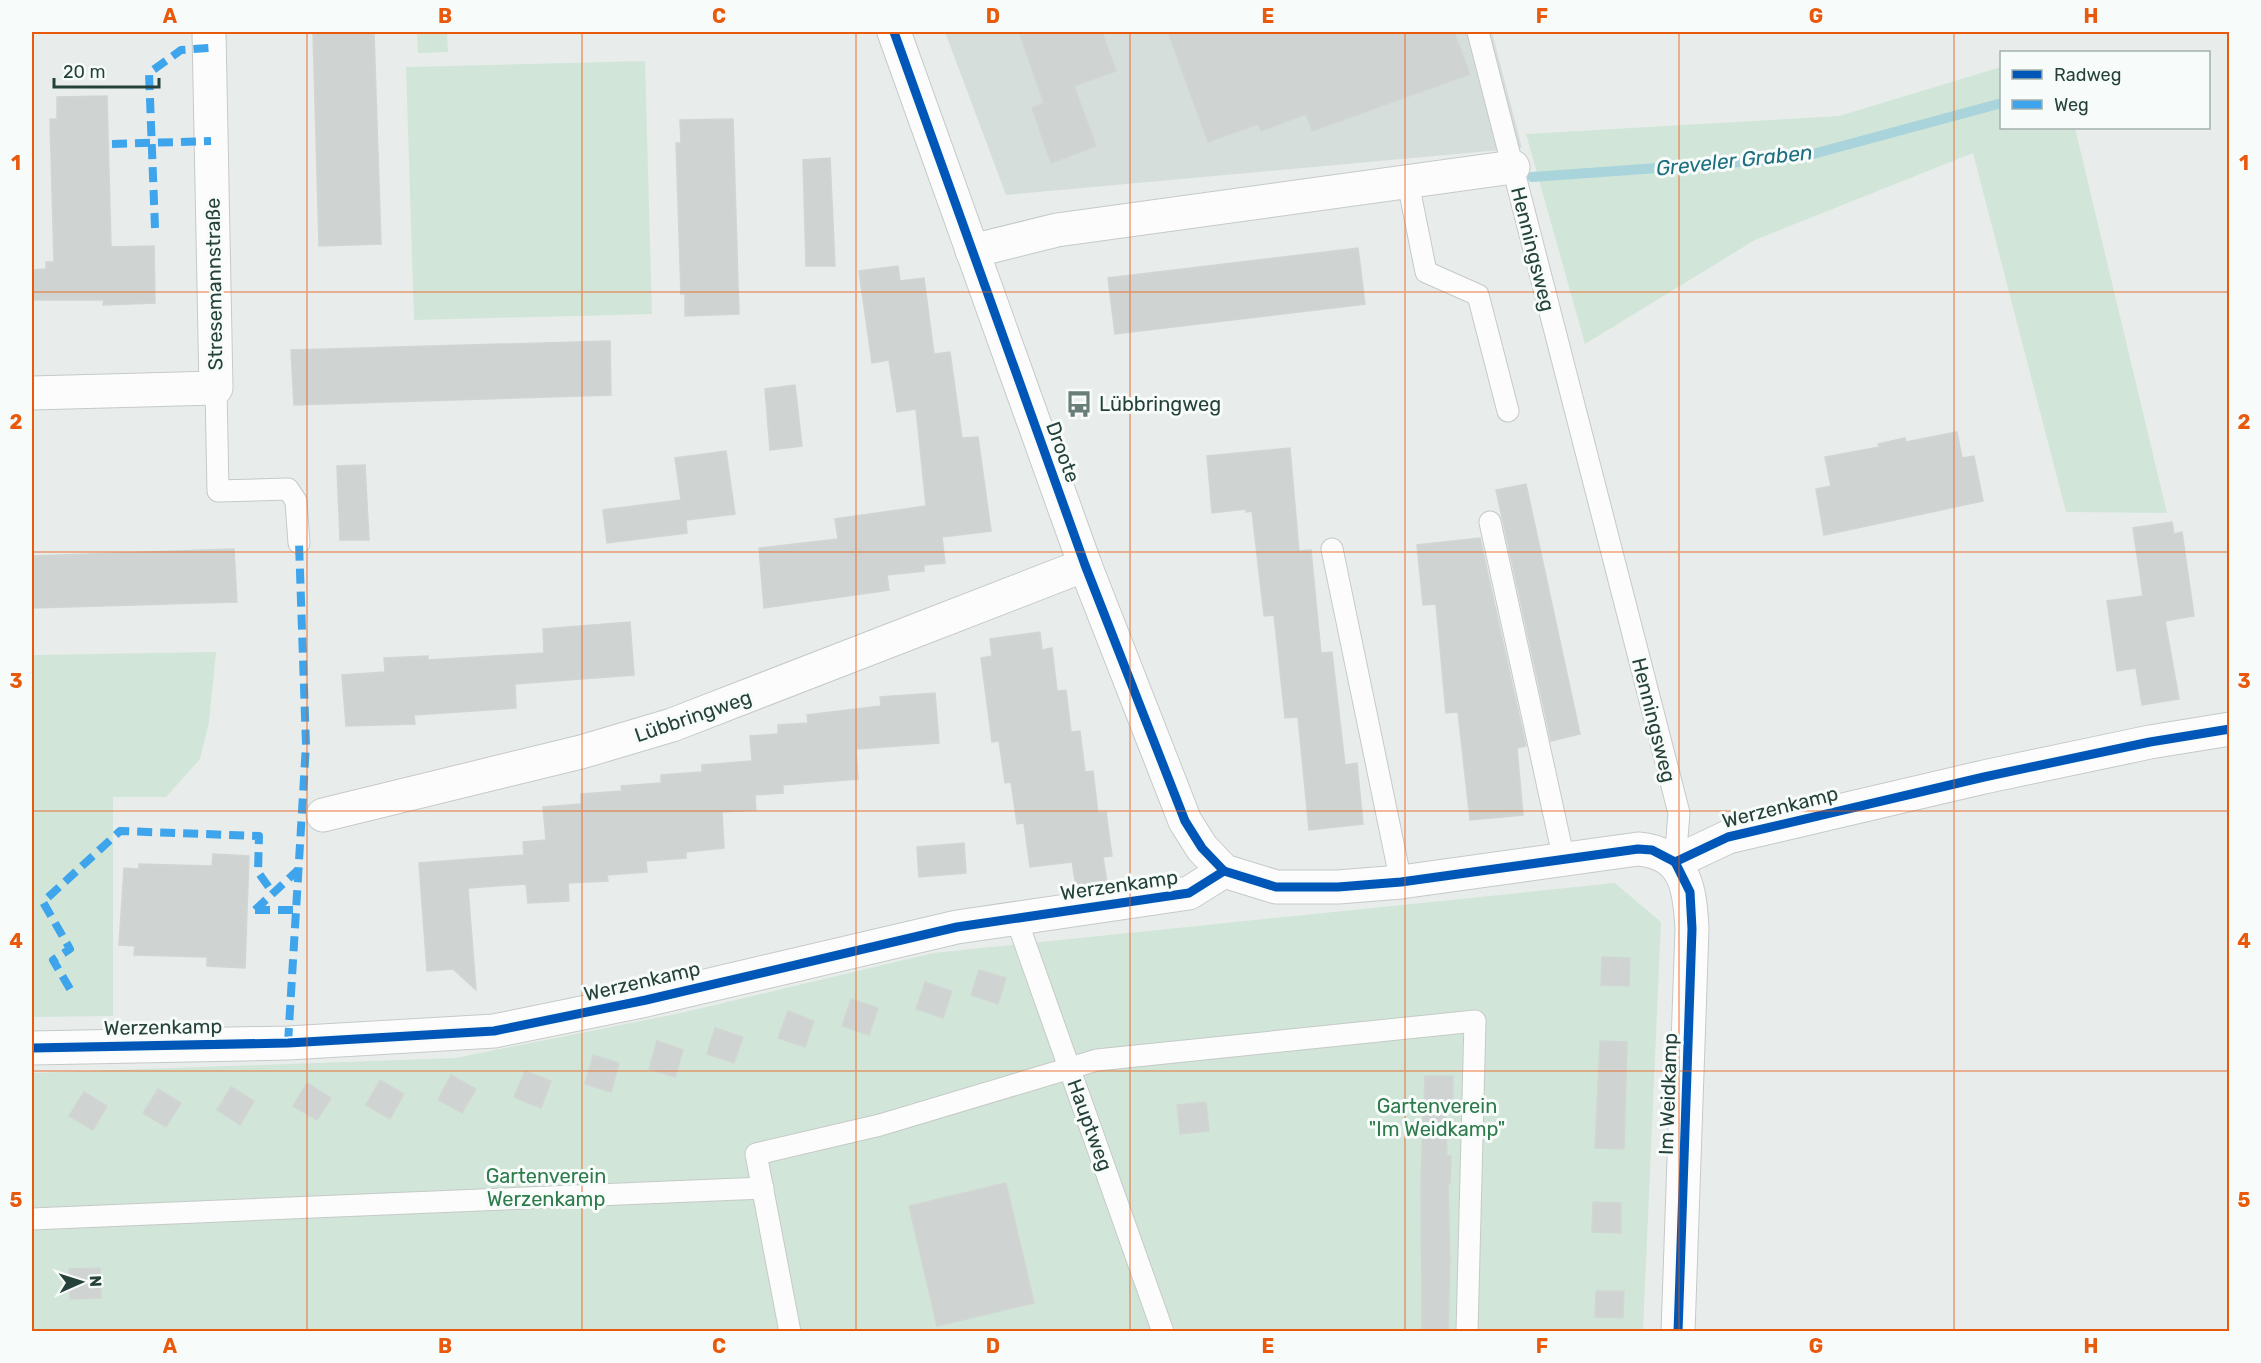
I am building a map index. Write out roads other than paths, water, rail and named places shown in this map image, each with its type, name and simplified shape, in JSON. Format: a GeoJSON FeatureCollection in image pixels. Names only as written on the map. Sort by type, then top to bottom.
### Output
{"type":"FeatureCollection","features":[{"type":"Feature","properties":{"kind":"street","name":"Stresemannstraße"},"geometry":{"type":"LineString","coordinates":[[32,393],[216,388],[209,32]]}},
{"type":"Feature","properties":{"kind":"street","name":"Droote"},"geometry":{"type":"LineString","coordinates":[[894,32],[1085,565],[1185,821],[1202,848],[1224,871]]}},
{"type":"Feature","properties":{"kind":"street","name":"Henningsweg"},"geometry":{"type":"LineString","coordinates":[[972,251],[1057,230],[1513,167]]}},
{"type":"Feature","properties":{"kind":"street","name":"Lübbringweg"},"geometry":{"type":"LineString","coordinates":[[323,815],[581,752],[672,725],[1085,565]]}},
{"type":"Feature","properties":{"kind":"street","name":"Werzenkamp"},"geometry":{"type":"LineString","coordinates":[[1675,862],[1728,837],[1984,777],[2150,742],[2229,729]]}},
{"type":"Feature","properties":{"kind":"street"},"geometry":{"type":"LineString","coordinates":[[1224,871],[1276,886],[1338,887],[1401,882],[1638,849],[1652,850],[1675,862]]}},
{"type":"Feature","properties":{"kind":"street","name":"Im Weidkamp"},"geometry":{"type":"LineString","coordinates":[[1675,862],[1690,892],[1692,929],[1678,1332]]}},
{"type":"Feature","properties":{"kind":"street","name":"Werzenkamp"},"geometry":{"type":"LineString","coordinates":[[32,1048],[288,1043],[494,1031],[646,1000],[957,927],[1189,893],[1224,871]]}},
{"type":"Feature","properties":{"kind":"lane"},"geometry":{"type":"LineString","coordinates":[[1478,32],[1513,167]]}},
{"type":"Feature","properties":{"kind":"lane","name":"Henningsweg"},"geometry":{"type":"LineString","coordinates":[[1513,167],[1678,813],[1675,862]]}},
{"type":"Feature","properties":{"kind":"lane"},"geometry":{"type":"LineString","coordinates":[[1408,183],[1426,272],[1478,295],[1508,411]]}},
{"type":"Feature","properties":{"kind":"lane"},"geometry":{"type":"LineString","coordinates":[[216,388],[218,491],[288,489],[296,501],[299,543]]}},
{"type":"Feature","properties":{"kind":"lane"},"geometry":{"type":"LineString","coordinates":[[1490,522],[1564,860]]}},
{"type":"Feature","properties":{"kind":"lane"},"geometry":{"type":"LineString","coordinates":[[1332,549],[1401,882]]}},
{"type":"Feature","properties":{"kind":"lane","name":"Hauptweg"},"geometry":{"type":"LineString","coordinates":[[1016,918],[1163,1332]]}},
{"type":"Feature","properties":{"kind":"lane"},"geometry":{"type":"LineString","coordinates":[[790,1332],[756,1154],[880,1125],[1070,1068],[1109,1059],[1474,1022],[1467,1332]]}},
{"type":"Feature","properties":{"kind":"lane"},"geometry":{"type":"LineString","coordinates":[[32,1219],[763,1188]]}},
{"type":"Feature","properties":{"kind":"waterway","name":"Greveler Graben"},"geometry":{"type":"LineString","coordinates":[[1532,177],[1798,158],[2000,104]]}},
{"type":"Feature","properties":{"kind":"place","name":"Lübbringweg"},"geometry":{"type":"Point","coordinates":[1079,404]}},
{"type":"Feature","properties":{"kind":"park label","name":"Gartenverein \"Im Weidkamp\""},"geometry":{"type":"Point","coordinates":[1437,1118]}},
{"type":"Feature","properties":{"kind":"park label","name":"Gartenverein Werzenkamp"},"geometry":{"type":"Point","coordinates":[546,1188]}}]}
